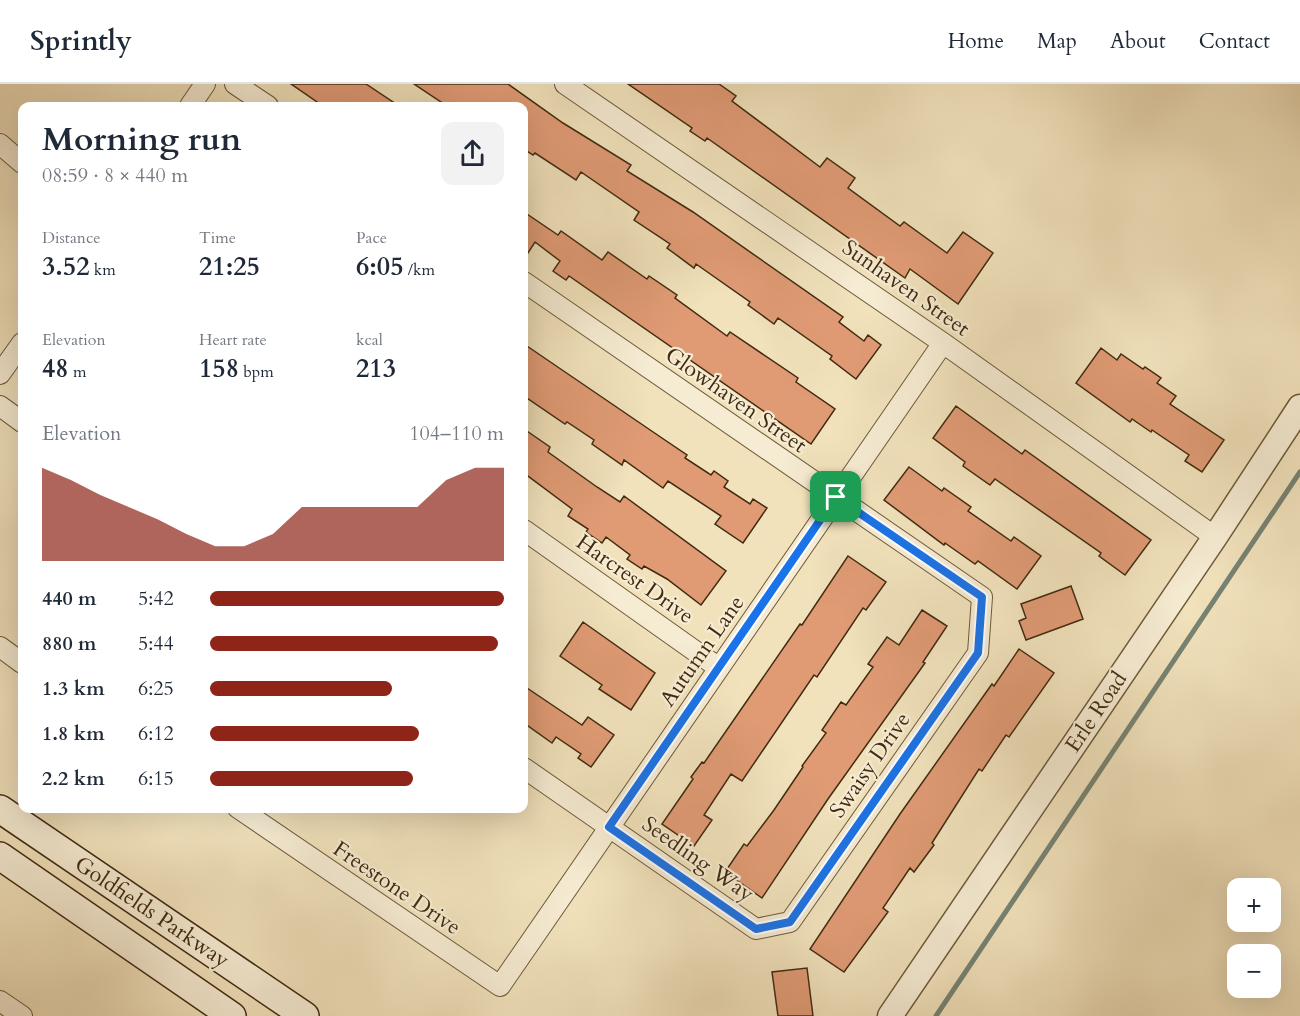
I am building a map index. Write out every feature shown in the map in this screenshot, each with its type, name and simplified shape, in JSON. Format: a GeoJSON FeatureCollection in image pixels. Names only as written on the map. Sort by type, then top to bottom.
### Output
{"type":"FeatureCollection","features":[{"type":"Feature","properties":{"kind":"main road","name":"Goldfields Parkway"},"geometry":{"type":"LineString","coordinates":[[0,809],[305,1016]]}},
{"type":"Feature","properties":{"kind":"main road","name":"Goldfields Parkway"},"geometry":{"type":"LineString","coordinates":[[0,856],[232,1016]]}},
{"type":"Feature","properties":{"kind":"street"},"geometry":{"type":"LineString","coordinates":[[193,102],[205,84]]}},
{"type":"Feature","properties":{"kind":"street"},"geometry":{"type":"LineString","coordinates":[[235,84],[262,102]]}},
{"type":"Feature","properties":{"kind":"street","name":"Sunhaven Street"},"geometry":{"type":"LineString","coordinates":[[565,84],[943,343],[1215,537]]}},
{"type":"Feature","properties":{"kind":"street"},"geometry":{"type":"LineString","coordinates":[[0,144],[18,160]]}},
{"type":"Feature","properties":{"kind":"street","name":"Glowhaven Street"},"geometry":{"type":"LineString","coordinates":[[528,285],[982,597]]}},
{"type":"Feature","properties":{"kind":"street","name":"Autumn Lane"},"geometry":{"type":"LineString","coordinates":[[500,986],[943,343]]}},
{"type":"Feature","properties":{"kind":"street"},"geometry":{"type":"LineString","coordinates":[[0,374],[18,349]]}},
{"type":"Feature","properties":{"kind":"street"},"geometry":{"type":"LineString","coordinates":[[0,406],[18,419]]}},
{"type":"Feature","properties":{"kind":"street","name":"Erle Road"},"geometry":{"type":"LineString","coordinates":[[890,1016],[1215,537],[1300,407]]}},
{"type":"Feature","properties":{"kind":"street","name":"Harcrest Drive"},"geometry":{"type":"LineString","coordinates":[[528,533],[719,668]]}},
{"type":"Feature","properties":{"kind":"street","name":"Swaisy Drive"},"geometry":{"type":"LineString","coordinates":[[756,929],[790,922],[978,653],[982,597]]}},
{"type":"Feature","properties":{"kind":"street"},"geometry":{"type":"LineString","coordinates":[[0,647],[18,660]]}},
{"type":"Feature","properties":{"kind":"street","name":"Seedling Way"},"geometry":{"type":"LineString","coordinates":[[528,771],[756,929]]}},
{"type":"Feature","properties":{"kind":"street","name":"Freestone Drive"},"geometry":{"type":"LineString","coordinates":[[245,813],[500,986]]}},
{"type":"Feature","properties":{"kind":"street"},"geometry":{"type":"LineString","coordinates":[[0,1001],[22,1016]]}},
{"type":"Feature","properties":{"kind":"building"},"geometry":{"type":"Polygon","coordinates":[[[291,84],[366,84],[393,102],[317,102],[291,84]]]}},
{"type":"Feature","properties":{"kind":"building"},"geometry":{"type":"Polygon","coordinates":[[[414,84],[508,84],[563,123],[631,165],[627,171],[693,212],[843,317],[839,322],[864,341],[868,335],[881,345],[856,379],[830,359],[832,356],[778,318],[774,324],[748,305],[750,302],[696,264],[694,268],[667,248],[670,244],[634,220],[639,212],[581,172],[576,180],[535,153],[533,155],[528,152],[528,102],[441,102],[414,84]]]}},
{"type":"Feature","properties":{"kind":"building"},"geometry":{"type":"Polygon","coordinates":[[[628,84],[719,84],[736,96],[732,101],[820,167],[827,158],[855,178],[848,188],[900,226],[904,222],[947,253],[963,232],[993,253],[958,304],[910,269],[905,278],[707,138],[705,141],[690,131],[692,128],[628,84]]]}},
{"type":"Feature","properties":{"kind":"building"},"geometry":{"type":"Polygon","coordinates":[[[528,215],[558,235],[561,231],[602,260],[608,252],[647,279],[649,276],[677,295],[675,298],[727,336],[730,332],[798,378],[796,382],[835,409],[811,444],[569,276],[566,280],[553,271],[560,261],[535,242],[528,253],[528,215]]]}},
{"type":"Feature","properties":{"kind":"building"},"geometry":{"type":"Polygon","coordinates":[[[528,347],[687,455],[685,458],[711,475],[714,471],[728,481],[724,487],[750,504],[753,499],[767,508],[743,543],[715,524],[721,516],[668,481],[663,488],[624,460],[622,465],[592,444],[594,440],[567,422],[565,424],[528,399],[528,347]]]}},
{"type":"Feature","properties":{"kind":"building"},"geometry":{"type":"Polygon","coordinates":[[[1101,348],[1117,360],[1121,354],[1161,378],[1157,383],[1176,396],[1170,404],[1224,440],[1202,472],[1185,461],[1189,455],[1152,430],[1151,432],[1132,419],[1130,422],[1076,383],[1101,348]]]}},
{"type":"Feature","properties":{"kind":"building"},"geometry":{"type":"Polygon","coordinates":[[[956,406],[1022,454],[1025,450],[1151,540],[1125,575],[1099,556],[1101,553],[995,479],[990,485],[963,466],[965,462],[933,438],[956,406]]]}},
{"type":"Feature","properties":{"kind":"building"},"geometry":{"type":"Polygon","coordinates":[[[528,432],[550,447],[548,452],[597,487],[620,502],[624,496],[726,571],[701,605],[667,579],[644,566],[642,569],[627,559],[630,555],[606,537],[602,543],[586,532],[588,529],[568,516],[572,509],[528,476],[528,432]]]}},
{"type":"Feature","properties":{"kind":"building"},"geometry":{"type":"Polygon","coordinates":[[[909,467],[942,491],[944,488],[971,507],[968,511],[1011,541],[1014,537],[1041,556],[1017,589],[978,561],[975,564],[945,543],[944,545],[884,500],[909,467]]]}},
{"type":"Feature","properties":{"kind":"building"},"geometry":{"type":"Polygon","coordinates":[[[848,556],[886,582],[866,610],[863,608],[817,677],[814,675],[742,781],[731,774],[704,815],[712,820],[694,846],[662,824],[693,779],[691,777],[702,762],[704,763],[848,556]]]}},
{"type":"Feature","properties":{"kind":"building"},"geometry":{"type":"Polygon","coordinates":[[[1071,586],[1083,619],[1026,640],[1019,621],[1026,618],[1021,604],[1071,586]]]}},
{"type":"Feature","properties":{"kind":"building"},"geometry":{"type":"Polygon","coordinates":[[[922,610],[947,626],[923,662],[925,663],[828,799],[762,898],[725,872],[744,844],[747,846],[774,810],[826,733],[822,730],[841,702],[846,705],[873,667],[868,664],[887,637],[899,645],[922,610]]]}},
{"type":"Feature","properties":{"kind":"building"},"geometry":{"type":"Polygon","coordinates":[[[583,622],[655,673],[631,710],[599,689],[602,685],[560,656],[583,622]]]}},
{"type":"Feature","properties":{"kind":"building"},"geometry":{"type":"Polygon","coordinates":[[[1019,649],[1054,673],[1009,737],[1006,735],[982,771],[979,769],[932,843],[934,845],[914,872],[910,868],[883,908],[888,912],[844,972],[810,949],[900,814],[1019,649]]]}},
{"type":"Feature","properties":{"kind":"building"},"geometry":{"type":"Polygon","coordinates":[[[528,689],[582,725],[588,717],[614,735],[591,767],[578,758],[581,754],[556,737],[552,743],[528,726],[528,689]]]}},
{"type":"Feature","properties":{"kind":"building"},"geometry":{"type":"Polygon","coordinates":[[[807,968],[813,1016],[778,1016],[772,972],[807,968]]]}},
{"type":"Feature","properties":{"kind":"waterway"},"geometry":{"type":"LineString","coordinates":[[936,1016],[1300,472]]}},
{"type":"Feature","properties":{"kind":"route"},"geometry":{"type":"LineString","coordinates":[[836,497],[982,597],[978,653],[790,922],[756,929],[609,827],[836,497]]}}]}
